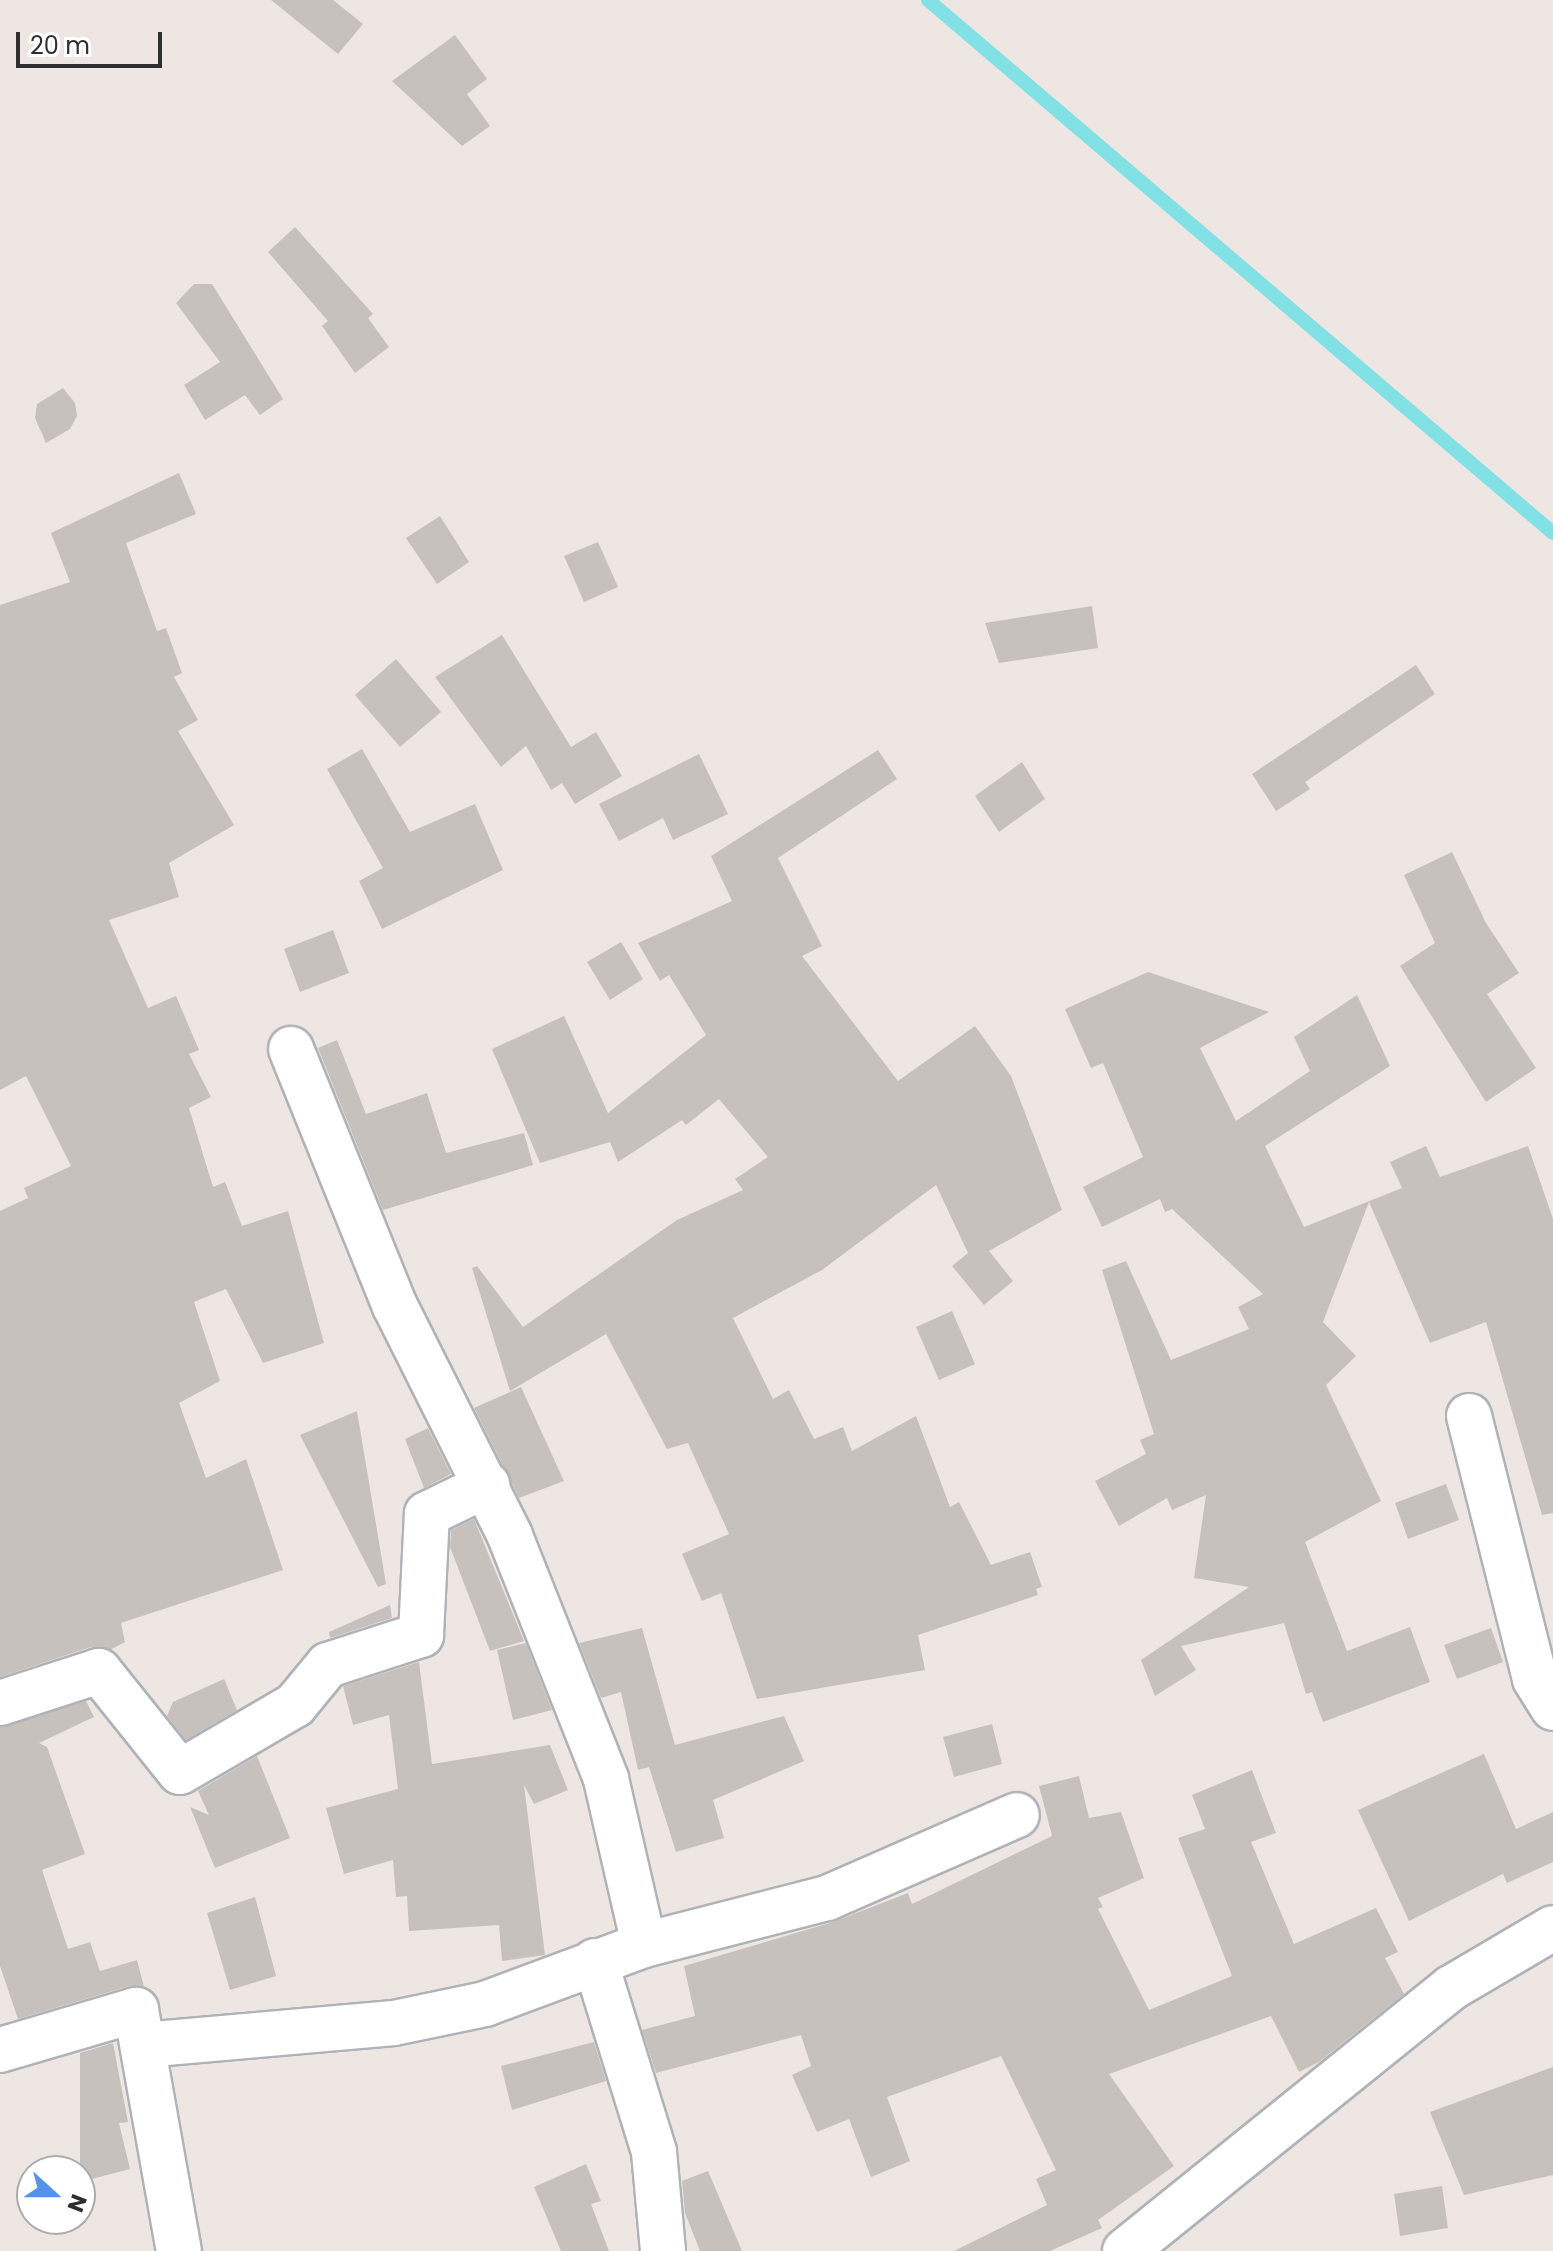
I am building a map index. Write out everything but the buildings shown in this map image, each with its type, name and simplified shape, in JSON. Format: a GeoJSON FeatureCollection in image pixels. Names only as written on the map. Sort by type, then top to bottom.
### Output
{"type":"FeatureCollection","features":[{"type":"Feature","properties":{"kind":"street"},"geometry":{"type":"LineString","coordinates":[[291,1049],[395,1306],[487,1485],[606,1779],[644,1945]]}},
{"type":"Feature","properties":{"kind":"street"},"geometry":{"type":"LineString","coordinates":[[1469,1416],[1535,1679],[1553,1708]]}},
{"type":"Feature","properties":{"kind":"street"},"geometry":{"type":"LineString","coordinates":[[0,1703],[99,1671],[180,1772],[295,1705],[328,1665],[421,1635],[427,1514],[487,1485]]}},
{"type":"Feature","properties":{"kind":"street"},"geometry":{"type":"LineString","coordinates":[[143,2045],[394,2023],[485,2004],[644,1945],[827,1898],[1017,1815]]}},
{"type":"Feature","properties":{"kind":"street"},"geometry":{"type":"LineString","coordinates":[[1125,2251],[1451,1988],[1553,1928]]}},
{"type":"Feature","properties":{"kind":"street"},"geometry":{"type":"LineString","coordinates":[[595,1961],[654,2152],[663,2251]]}},
{"type":"Feature","properties":{"kind":"street"},"geometry":{"type":"LineString","coordinates":[[0,2050],[136,2010],[179,2251]]}},
{"type":"Feature","properties":{"kind":"waterway"},"geometry":{"type":"LineString","coordinates":[[928,0],[1553,533]]}}]}
